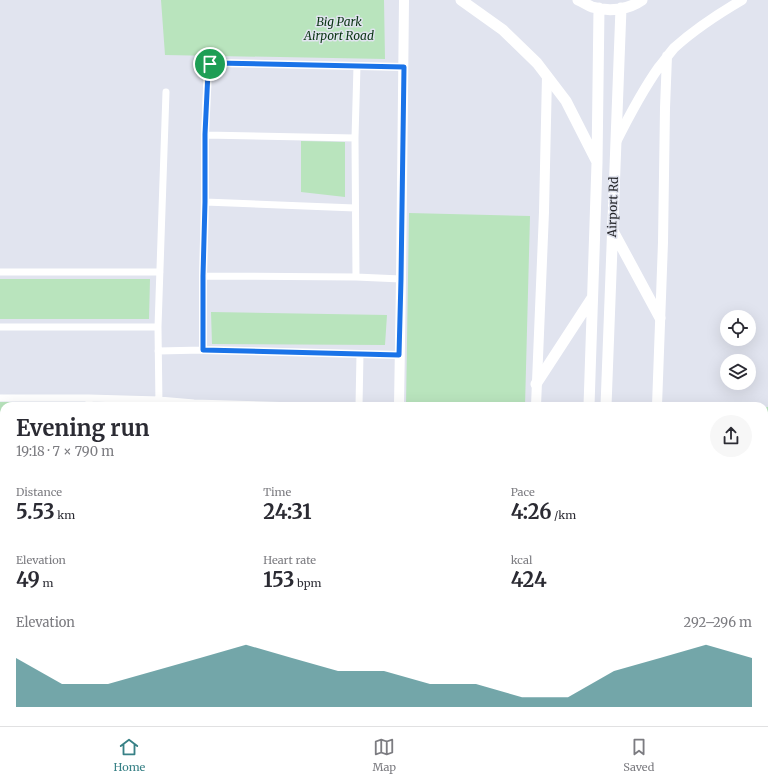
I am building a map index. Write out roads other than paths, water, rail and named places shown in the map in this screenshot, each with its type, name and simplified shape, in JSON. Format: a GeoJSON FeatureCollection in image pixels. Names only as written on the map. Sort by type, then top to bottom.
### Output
{"type":"FeatureCollection","features":[{"type":"Feature","properties":{"kind":"main road"},"geometry":{"type":"LineString","coordinates":[[461,0],[503,30],[537,62],[566,102],[597,163]]}},
{"type":"Feature","properties":{"kind":"main road"},"geometry":{"type":"LineString","coordinates":[[578,0],[592,7],[607,10],[621,8],[635,4],[642,0]]}},
{"type":"Feature","properties":{"kind":"main road"},"geometry":{"type":"LineString","coordinates":[[589,402],[597,163],[599,8]]}},
{"type":"Feature","properties":{"kind":"main road","name":"Airport Rd"},"geometry":{"type":"LineString","coordinates":[[606,402],[621,8]]}},
{"type":"Feature","properties":{"kind":"main road"},"geometry":{"type":"LineString","coordinates":[[612,230],[660,318]]}},
{"type":"Feature","properties":{"kind":"main road"},"geometry":{"type":"LineString","coordinates":[[536,384],[592,298]]}},
{"type":"Feature","properties":{"kind":"street"},"geometry":{"type":"LineString","coordinates":[[399,402],[404,0]]}},
{"type":"Feature","properties":{"kind":"street"},"geometry":{"type":"LineString","coordinates":[[616,142],[643,93],[667,56],[674,48],[716,16],[742,0]]}},
{"type":"Feature","properties":{"kind":"street"},"geometry":{"type":"LineString","coordinates":[[657,402],[663,242],[667,56]]}},
{"type":"Feature","properties":{"kind":"street"},"geometry":{"type":"LineString","coordinates":[[203,350],[205,134],[208,67],[210,64],[404,67]]}},
{"type":"Feature","properties":{"kind":"street"},"geometry":{"type":"LineString","coordinates":[[356,66],[356,277]]}},
{"type":"Feature","properties":{"kind":"street"},"geometry":{"type":"LineString","coordinates":[[536,402],[544,212],[547,76]]}},
{"type":"Feature","properties":{"kind":"street"},"geometry":{"type":"LineString","coordinates":[[159,402],[158,327],[166,92]]}},
{"type":"Feature","properties":{"kind":"street"},"geometry":{"type":"LineString","coordinates":[[205,134],[355,138]]}},
{"type":"Feature","properties":{"kind":"street"},"geometry":{"type":"LineString","coordinates":[[205,202],[355,208]]}},
{"type":"Feature","properties":{"kind":"street"},"geometry":{"type":"LineString","coordinates":[[0,272],[160,272]]}},
{"type":"Feature","properties":{"kind":"street"},"geometry":{"type":"LineString","coordinates":[[203,276],[356,277],[401,279]]}},
{"type":"Feature","properties":{"kind":"street"},"geometry":{"type":"LineString","coordinates":[[0,327],[158,327]]}},
{"type":"Feature","properties":{"kind":"street"},"geometry":{"type":"LineString","coordinates":[[158,351],[203,350],[399,355]]}},
{"type":"Feature","properties":{"kind":"street"},"geometry":{"type":"LineString","coordinates":[[359,402],[360,354]]}},
{"type":"Feature","properties":{"kind":"street"},"geometry":{"type":"LineString","coordinates":[[0,398],[89,398],[145,402]]}},
{"type":"Feature","properties":{"kind":"park label","name":"Big Park Airport Road"},"geometry":{"type":"Point","coordinates":[339,29]}}]}
